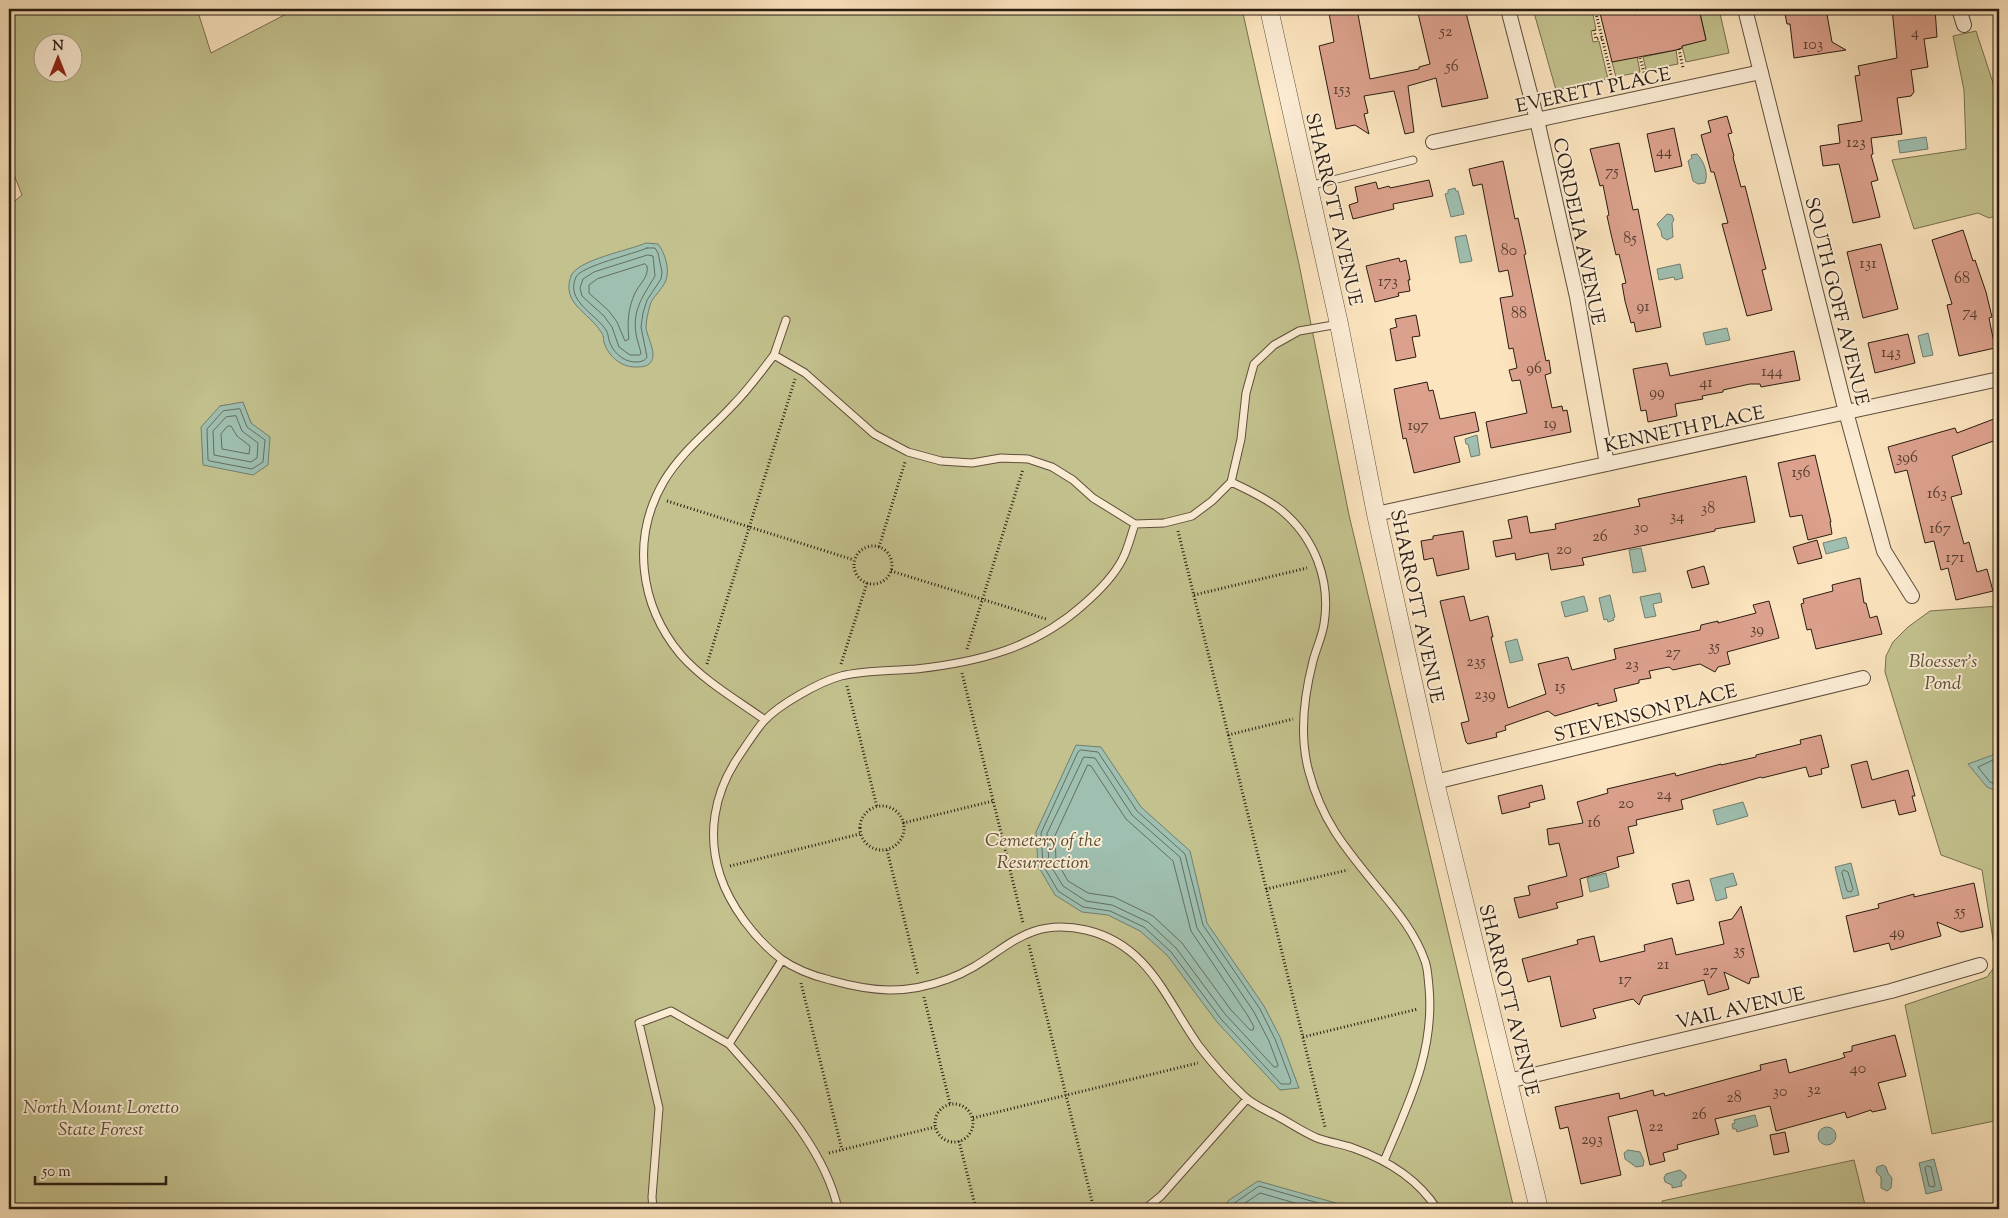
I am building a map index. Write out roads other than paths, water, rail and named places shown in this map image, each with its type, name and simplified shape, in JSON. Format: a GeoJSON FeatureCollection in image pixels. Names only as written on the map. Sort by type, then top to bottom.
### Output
{"type":"FeatureCollection","features":[{"type":"Feature","properties":{"kind":"street","name":"SHARROTT AVENUE"},"geometry":{"type":"LineString","coordinates":[[1268,9],[1339,324],[1376,514],[1435,782],[1539,1209]]}},
{"type":"Feature","properties":{"kind":"street","name":"CORDELIA AVENUE"},"geometry":{"type":"LineString","coordinates":[[1508,9],[1537,120],[1577,297],[1607,464]]}},
{"type":"Feature","properties":{"kind":"street","name":"SOUTH GOFF AVENUE"},"geometry":{"type":"LineString","coordinates":[[1745,9],[1846,412],[1884,551],[1912,596]]}},
{"type":"Feature","properties":{"kind":"street"},"geometry":{"type":"LineString","coordinates":[[1959,9],[1964,25]]}},
{"type":"Feature","properties":{"kind":"street","name":"EVERETT PLACE"},"geometry":{"type":"LineString","coordinates":[[1434,142],[1760,72]]}},
{"type":"Feature","properties":{"kind":"street","name":"KENNETH PLACE"},"geometry":{"type":"LineString","coordinates":[[1376,514],[1999,378]]}},
{"type":"Feature","properties":{"kind":"street","name":"STEVENSON PLACE"},"geometry":{"type":"LineString","coordinates":[[1435,782],[1863,678]]}},
{"type":"Feature","properties":{"kind":"street","name":"VAIL AVENUE"},"geometry":{"type":"LineString","coordinates":[[1508,1081],[1891,991],[1980,965]]}},
{"type":"Feature","properties":{"kind":"lane"},"geometry":{"type":"LineString","coordinates":[[1309,186],[1413,160]]}},
{"type":"Feature","properties":{"kind":"lane"},"geometry":{"type":"LineString","coordinates":[[765,720],[703,675],[682,656],[661,628],[650,600],[644,568],[644,531],[651,508],[669,474],[682,456],[734,405],[774,355],[786,320]]}},
{"type":"Feature","properties":{"kind":"lane"},"geometry":{"type":"LineString","coordinates":[[774,355],[806,373],[874,434],[908,452],[941,461],[972,463],[1001,458],[1028,459],[1052,467],[1073,480],[1093,498],[1135,524],[1164,523],[1192,516],[1212,501],[1231,482],[1241,439],[1246,393],[1254,364],[1274,345],[1299,331],[1339,324]]}},
{"type":"Feature","properties":{"kind":"lane"},"geometry":{"type":"LineString","coordinates":[[1231,482],[1255,493],[1281,510],[1297,526],[1315,551],[1324,579],[1326,604],[1324,625],[1312,666],[1304,711],[1304,741],[1308,770],[1320,806],[1335,835],[1415,937],[1426,963],[1430,1002],[1428,1037],[1420,1075],[1384,1161]]}},
{"type":"Feature","properties":{"kind":"lane"},"geometry":{"type":"LineString","coordinates":[[1135,524],[1122,559],[1101,589],[1064,623],[1018,648],[968,662],[839,676],[813,688],[765,720],[734,763],[718,796],[712,830],[717,866],[730,900],[742,919],[782,960],[818,977],[860,988],[881,991],[928,986],[952,978],[974,967],[1026,934],[1040,928],[1065,928],[1089,931],[1116,940],[1139,958],[1161,986],[1201,1048],[1247,1099],[1318,1138],[1351,1147],[1384,1161],[1411,1179],[1437,1209]]}},
{"type":"Feature","properties":{"kind":"lane"},"geometry":{"type":"LineString","coordinates":[[729,1044],[782,960]]}},
{"type":"Feature","properties":{"kind":"lane"},"geometry":{"type":"LineString","coordinates":[[653,1209],[652,1197],[659,1108],[639,1023],[671,1011],[729,1044],[772,1093],[809,1143],[817,1157],[838,1209]]}},
{"type":"Feature","properties":{"kind":"lane"},"geometry":{"type":"LineString","coordinates":[[1145,1209],[1161,1196],[1247,1099]]}},
{"type":"Feature","properties":{"kind":"water"},"geometry":{"type":"Polygon","coordinates":[[[1926,137],[1928,149],[1900,153],[1898,141],[1926,137]]]}},
{"type":"Feature","properties":{"kind":"water"},"geometry":{"type":"Polygon","coordinates":[[[1697,154],[1705,167],[1705,183],[1698,184],[1693,181],[1688,161],[1692,158],[1691,155],[1697,154]]]}},
{"type":"Feature","properties":{"kind":"water"},"geometry":{"type":"Polygon","coordinates":[[[1455,188],[1458,191],[1464,214],[1451,217],[1445,194],[1448,193],[1448,190],[1455,188]]]}},
{"type":"Feature","properties":{"kind":"water"},"geometry":{"type":"Polygon","coordinates":[[[1667,214],[1672,215],[1674,220],[1672,223],[1673,237],[1667,240],[1662,237],[1657,224],[1667,214]]]}},
{"type":"Feature","properties":{"kind":"water"},"geometry":{"type":"Polygon","coordinates":[[[1466,235],[1472,261],[1460,263],[1455,237],[1466,235]]]}},
{"type":"Feature","properties":{"kind":"water"},"geometry":{"type":"Polygon","coordinates":[[[646,243],[658,244],[661,248],[665,256],[667,276],[665,283],[651,302],[647,319],[646,328],[653,351],[652,361],[644,366],[637,367],[620,363],[612,356],[606,347],[602,333],[573,301],[569,286],[571,276],[575,270],[583,265],[646,243]]]}},
{"type":"Feature","properties":{"kind":"water"},"geometry":{"type":"Polygon","coordinates":[[[1680,264],[1683,278],[1675,280],[1674,277],[1659,280],[1657,269],[1680,264]]]}},
{"type":"Feature","properties":{"kind":"water"},"geometry":{"type":"Polygon","coordinates":[[[1727,328],[1730,340],[1706,345],[1703,333],[1727,328]]]}},
{"type":"Feature","properties":{"kind":"water"},"geometry":{"type":"Polygon","coordinates":[[[1928,333],[1933,355],[1923,357],[1918,336],[1928,333]]]}},
{"type":"Feature","properties":{"kind":"water"},"geometry":{"type":"Polygon","coordinates":[[[243,402],[251,423],[270,437],[268,465],[253,475],[203,465],[201,427],[220,406],[243,402]]]}},
{"type":"Feature","properties":{"kind":"water"},"geometry":{"type":"Polygon","coordinates":[[[1477,435],[1480,455],[1471,457],[1465,439],[1477,435]]]}},
{"type":"Feature","properties":{"kind":"water"},"geometry":{"type":"Polygon","coordinates":[[[1846,537],[1849,548],[1826,554],[1823,543],[1846,537]]]}},
{"type":"Feature","properties":{"kind":"water"},"geometry":{"type":"Polygon","coordinates":[[[1641,548],[1646,571],[1633,573],[1629,550],[1641,548]]]}},
{"type":"Feature","properties":{"kind":"water"},"geometry":{"type":"Polygon","coordinates":[[[1660,593],[1662,602],[1653,604],[1656,616],[1645,618],[1640,597],[1660,593]]]}},
{"type":"Feature","properties":{"kind":"water"},"geometry":{"type":"Polygon","coordinates":[[[1610,595],[1615,617],[1613,618],[1614,620],[1608,622],[1607,619],[1604,620],[1599,598],[1610,595]]]}},
{"type":"Feature","properties":{"kind":"water"},"geometry":{"type":"Polygon","coordinates":[[[1584,596],[1588,611],[1565,617],[1561,602],[1584,596]]]}},
{"type":"Feature","properties":{"kind":"water"},"geometry":{"type":"Polygon","coordinates":[[[1517,639],[1523,660],[1510,663],[1505,642],[1517,639]]]}},
{"type":"Feature","properties":{"kind":"water"},"geometry":{"type":"Polygon","coordinates":[[[1999,742],[1999,792],[1987,787],[1968,764],[1993,755],[1999,742]]]}},
{"type":"Feature","properties":{"kind":"water"},"geometry":{"type":"Polygon","coordinates":[[[1076,745],[1101,747],[1141,807],[1190,851],[1207,923],[1264,1006],[1280,1037],[1299,1088],[1280,1090],[1217,1022],[1167,955],[1140,931],[1108,915],[1082,912],[1055,895],[1038,866],[1036,832],[1076,745]]]}},
{"type":"Feature","properties":{"kind":"water"},"geometry":{"type":"Polygon","coordinates":[[[1743,802],[1748,816],[1717,825],[1713,810],[1743,802]]]}},
{"type":"Feature","properties":{"kind":"water"},"geometry":{"type":"Polygon","coordinates":[[[1851,863],[1859,895],[1843,899],[1835,867],[1851,863]]]}},
{"type":"Feature","properties":{"kind":"water"},"geometry":{"type":"Polygon","coordinates":[[[1606,873],[1609,887],[1590,892],[1587,878],[1606,873]]]}},
{"type":"Feature","properties":{"kind":"water"},"geometry":{"type":"Polygon","coordinates":[[[1733,873],[1737,885],[1725,888],[1727,898],[1716,901],[1710,879],[1733,873]]]}},
{"type":"Feature","properties":{"kind":"water"},"geometry":{"type":"Polygon","coordinates":[[[1755,1115],[1758,1126],[1737,1132],[1736,1129],[1733,1129],[1732,1124],[1735,1123],[1734,1120],[1755,1115]]]}},
{"type":"Feature","properties":{"kind":"water"},"geometry":{"type":"Polygon","coordinates":[[[1823,1127],[1831,1127],[1836,1132],[1834,1143],[1823,1145],[1818,1140],[1818,1132],[1823,1127]]]}},
{"type":"Feature","properties":{"kind":"water"},"geometry":{"type":"Polygon","coordinates":[[[1628,1150],[1640,1152],[1644,1161],[1643,1166],[1636,1167],[1625,1159],[1624,1153],[1628,1150]]]}},
{"type":"Feature","properties":{"kind":"water"},"geometry":{"type":"Polygon","coordinates":[[[1934,1159],[1942,1190],[1926,1194],[1919,1163],[1934,1159]]]}},
{"type":"Feature","properties":{"kind":"water"},"geometry":{"type":"Polygon","coordinates":[[[1883,1165],[1892,1178],[1891,1188],[1887,1191],[1881,1188],[1881,1177],[1876,1172],[1877,1167],[1883,1165]]]}},
{"type":"Feature","properties":{"kind":"water"},"geometry":{"type":"Polygon","coordinates":[[[1680,1170],[1686,1175],[1686,1178],[1681,1182],[1682,1186],[1672,1188],[1672,1185],[1665,1182],[1664,1178],[1666,1174],[1680,1170]]]}},
{"type":"Feature","properties":{"kind":"water"},"geometry":{"type":"Polygon","coordinates":[[[1258,1181],[1350,1207],[1351,1209],[1222,1209],[1229,1200],[1258,1181]]]}},
{"type":"Feature","properties":{"kind":"park label","name":"Bloesser's Pond"},"geometry":{"type":"Point","coordinates":[1943,671]}},
{"type":"Feature","properties":{"kind":"park label","name":"Cemetery of the Resurrection"},"geometry":{"type":"Point","coordinates":[1043,850]}},
{"type":"Feature","properties":{"kind":"park label","name":"North Mount Loretto State Forest"},"geometry":{"type":"Point","coordinates":[101,1117]}}]}
